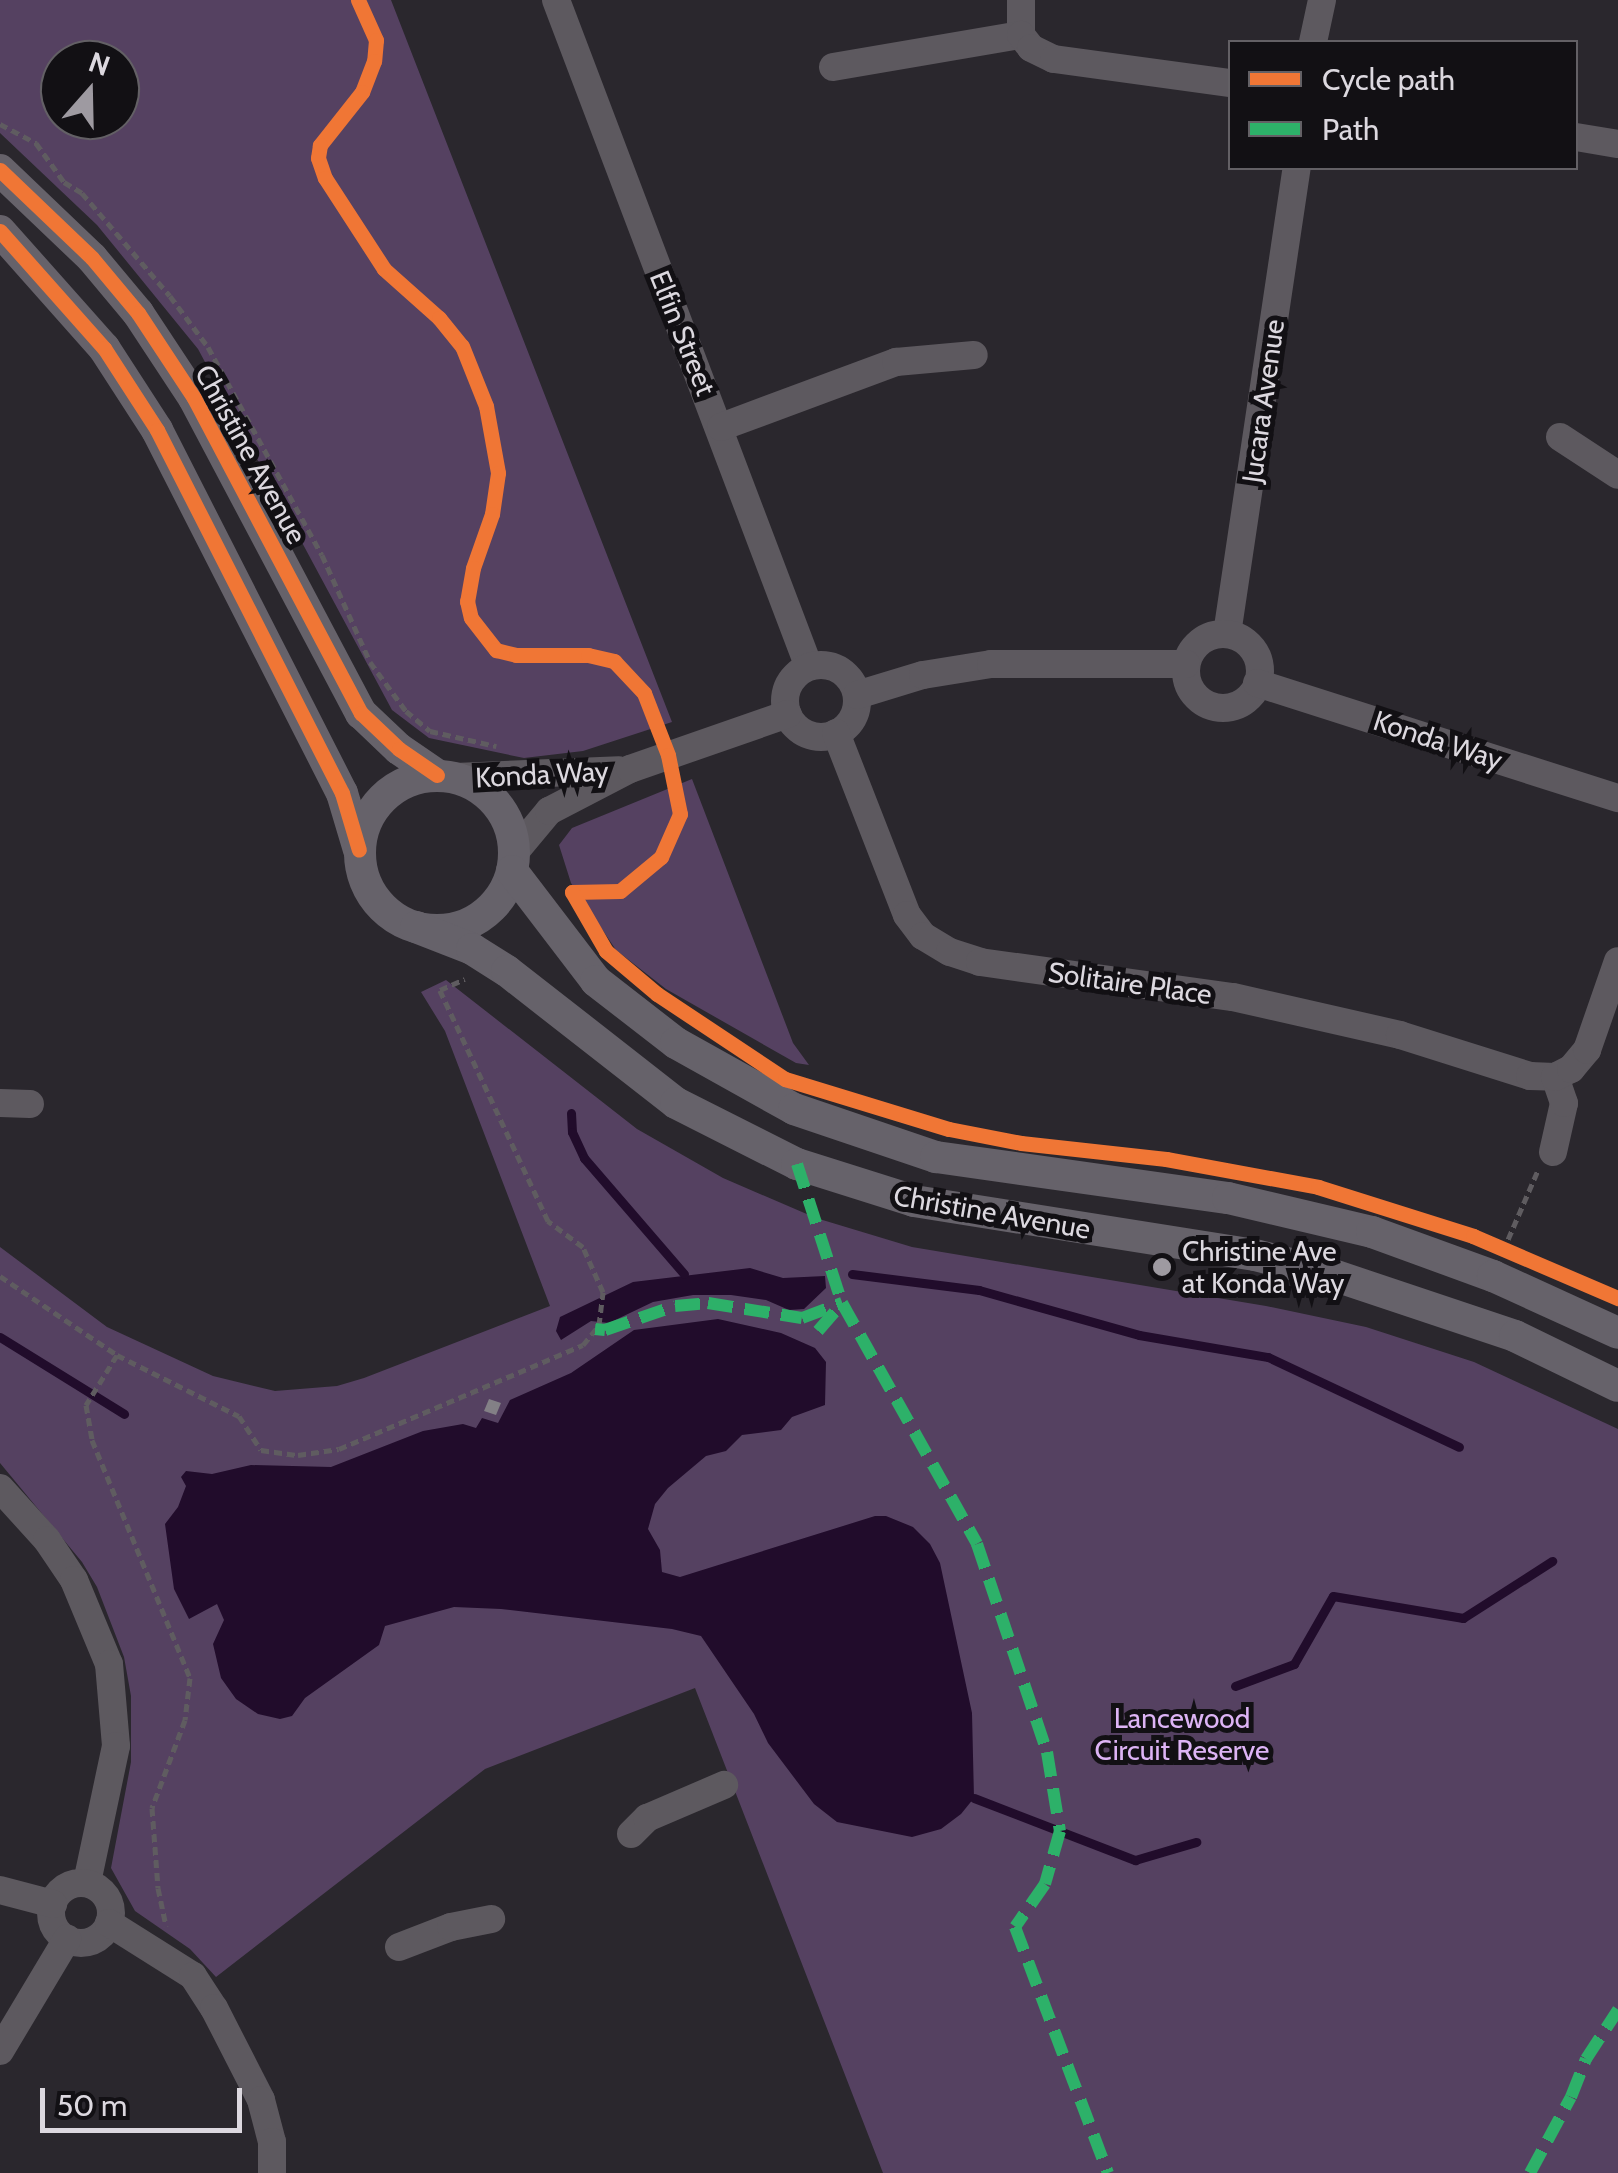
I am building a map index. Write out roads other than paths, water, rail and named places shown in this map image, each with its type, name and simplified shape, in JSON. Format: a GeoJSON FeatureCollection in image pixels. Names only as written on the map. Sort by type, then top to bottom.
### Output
{"type":"FeatureCollection","features":[{"type":"Feature","properties":{"kind":"main road","name":"Christine Avenue"},"geometry":{"type":"LineString","coordinates":[[0,170],[82,247],[138,313],[194,398],[361,713],[398,749],[446,776]]}},
{"type":"Feature","properties":{"kind":"main road"},"geometry":{"type":"LineString","coordinates":[[0,231],[104,348],[158,430],[342,793],[366,885],[381,906],[416,927],[440,930],[465,925],[486,912],[502,894],[513,862],[510,828],[498,805],[478,788],[446,776],[414,779],[375,806],[364,826],[359,850]]}},
{"type":"Feature","properties":{"kind":"main road","name":"Christine Avenue"},"geometry":{"type":"LineString","coordinates":[[513,862],[596,980],[676,1043],[794,1109],[936,1156],[1228,1198],[1372,1232],[1501,1255],[1618,1333]]}},
{"type":"Feature","properties":{"kind":"main road","name":"Christine Avenue"},"geometry":{"type":"LineString","coordinates":[[416,927],[472,949],[506,971],[676,1103],[797,1164],[914,1201],[1255,1255],[1330,1274],[1515,1336],[1618,1386]]}},
{"type":"Feature","properties":{"kind":"street","name":"Elfin Street"},"geometry":{"type":"LineString","coordinates":[[556,0],[810,667]]}},
{"type":"Feature","properties":{"kind":"street"},"geometry":{"type":"LineString","coordinates":[[1021,0],[1021,35],[1030,48],[1054,59],[1228,83]]}},
{"type":"Feature","properties":{"kind":"street"},"geometry":{"type":"LineString","coordinates":[[1313,40],[1322,0]]}},
{"type":"Feature","properties":{"kind":"street"},"geometry":{"type":"LineString","coordinates":[[834,67],[1021,35]]}},
{"type":"Feature","properties":{"kind":"street"},"geometry":{"type":"LineString","coordinates":[[1578,137],[1618,144]]}},
{"type":"Feature","properties":{"kind":"street","name":"Jucara Avenue"},"geometry":{"type":"LineString","coordinates":[[1228,634],[1298,170]]}},
{"type":"Feature","properties":{"kind":"street"},"geometry":{"type":"LineString","coordinates":[[721,427],[896,362],[974,355]]}},
{"type":"Feature","properties":{"kind":"street"},"geometry":{"type":"LineString","coordinates":[[1560,437],[1618,476]]}},
{"type":"Feature","properties":{"kind":"street"},"geometry":{"type":"LineString","coordinates":[[1228,634],[1254,652],[1258,683],[1243,702],[1232,706],[1208,704],[1190,688],[1186,664],[1196,645],[1228,634]]}},
{"type":"Feature","properties":{"kind":"street"},"geometry":{"type":"LineString","coordinates":[[857,695],[923,675],[991,664],[1186,664]]}},
{"type":"Feature","properties":{"kind":"street"},"geometry":{"type":"LineString","coordinates":[[810,667],[840,670],[857,695],[853,718],[836,733],[826,736],[803,732],[788,714],[786,703],[792,681],[810,667]]}},
{"type":"Feature","properties":{"kind":"street","name":"Konda Way"},"geometry":{"type":"LineString","coordinates":[[1258,683],[1618,798]]}},
{"type":"Feature","properties":{"kind":"street","name":"Konda Way"},"geometry":{"type":"LineString","coordinates":[[513,862],[549,811],[630,770],[788,714]]}},
{"type":"Feature","properties":{"kind":"street","name":"Solitaire Place"},"geometry":{"type":"LineString","coordinates":[[836,733],[907,915],[923,936],[950,952],[980,962],[1233,997],[1400,1035],[1530,1076],[1555,1077]]}},
{"type":"Feature","properties":{"kind":"street","name":"Konda Way"},"geometry":{"type":"LineString","coordinates":[[446,776],[630,770]]}},
{"type":"Feature","properties":{"kind":"street"},"geometry":{"type":"LineString","coordinates":[[1552,1152],[1564,1103],[1555,1077],[1572,1069],[1587,1050],[1618,961]]}},
{"type":"Feature","properties":{"kind":"street"},"geometry":{"type":"LineString","coordinates":[[0,1103],[30,1104]]}},
{"type":"Feature","properties":{"kind":"street"},"geometry":{"type":"LineString","coordinates":[[0,1488],[47,1540],[74,1580],[109,1664],[116,1746],[87,1883]]}},
{"type":"Feature","properties":{"kind":"street"},"geometry":{"type":"LineString","coordinates":[[631,1834],[648,1818],[724,1784]]}},
{"type":"Feature","properties":{"kind":"street"},"geometry":{"type":"LineString","coordinates":[[87,1883],[108,1898],[109,1924],[94,1940],[67,1939],[53,1922],[52,1904],[65,1888],[87,1883]]}},
{"type":"Feature","properties":{"kind":"street"},"geometry":{"type":"LineString","coordinates":[[0,1890],[52,1904]]}},
{"type":"Feature","properties":{"kind":"street"},"geometry":{"type":"LineString","coordinates":[[399,1947],[451,1926],[491,1920]]}},
{"type":"Feature","properties":{"kind":"street"},"geometry":{"type":"LineString","coordinates":[[109,1924],[157,1950],[193,1976],[244,2061],[268,2128],[272,2173]]}},
{"type":"Feature","properties":{"kind":"street"},"geometry":{"type":"LineString","coordinates":[[0,2050],[67,1939]]}},
{"type":"Feature","properties":{"kind":"waterway"},"geometry":{"type":"LineString","coordinates":[[571,1113],[572,1132],[584,1158],[684,1274]]}},
{"type":"Feature","properties":{"kind":"waterway"},"geometry":{"type":"LineString","coordinates":[[852,1274],[979,1290],[1139,1335],[1268,1357],[1459,1447]]}},
{"type":"Feature","properties":{"kind":"waterway"},"geometry":{"type":"LineString","coordinates":[[0,1337],[124,1414]]}},
{"type":"Feature","properties":{"kind":"waterway"},"geometry":{"type":"LineString","coordinates":[[1235,1686],[1294,1664],[1333,1596],[1463,1618],[1552,1561]]}},
{"type":"Feature","properties":{"kind":"waterway"},"geometry":{"type":"LineString","coordinates":[[974,1798],[1135,1860],[1196,1842]]}},
{"type":"Feature","properties":{"kind":"place","name":"Christine Ave at Konda Way"},"geometry":{"type":"Point","coordinates":[1162,1267]}},
{"type":"Feature","properties":{"kind":"park label","name":"Lancewood Circuit Reserve"},"geometry":{"type":"Point","coordinates":[1182,1734]}}]}
